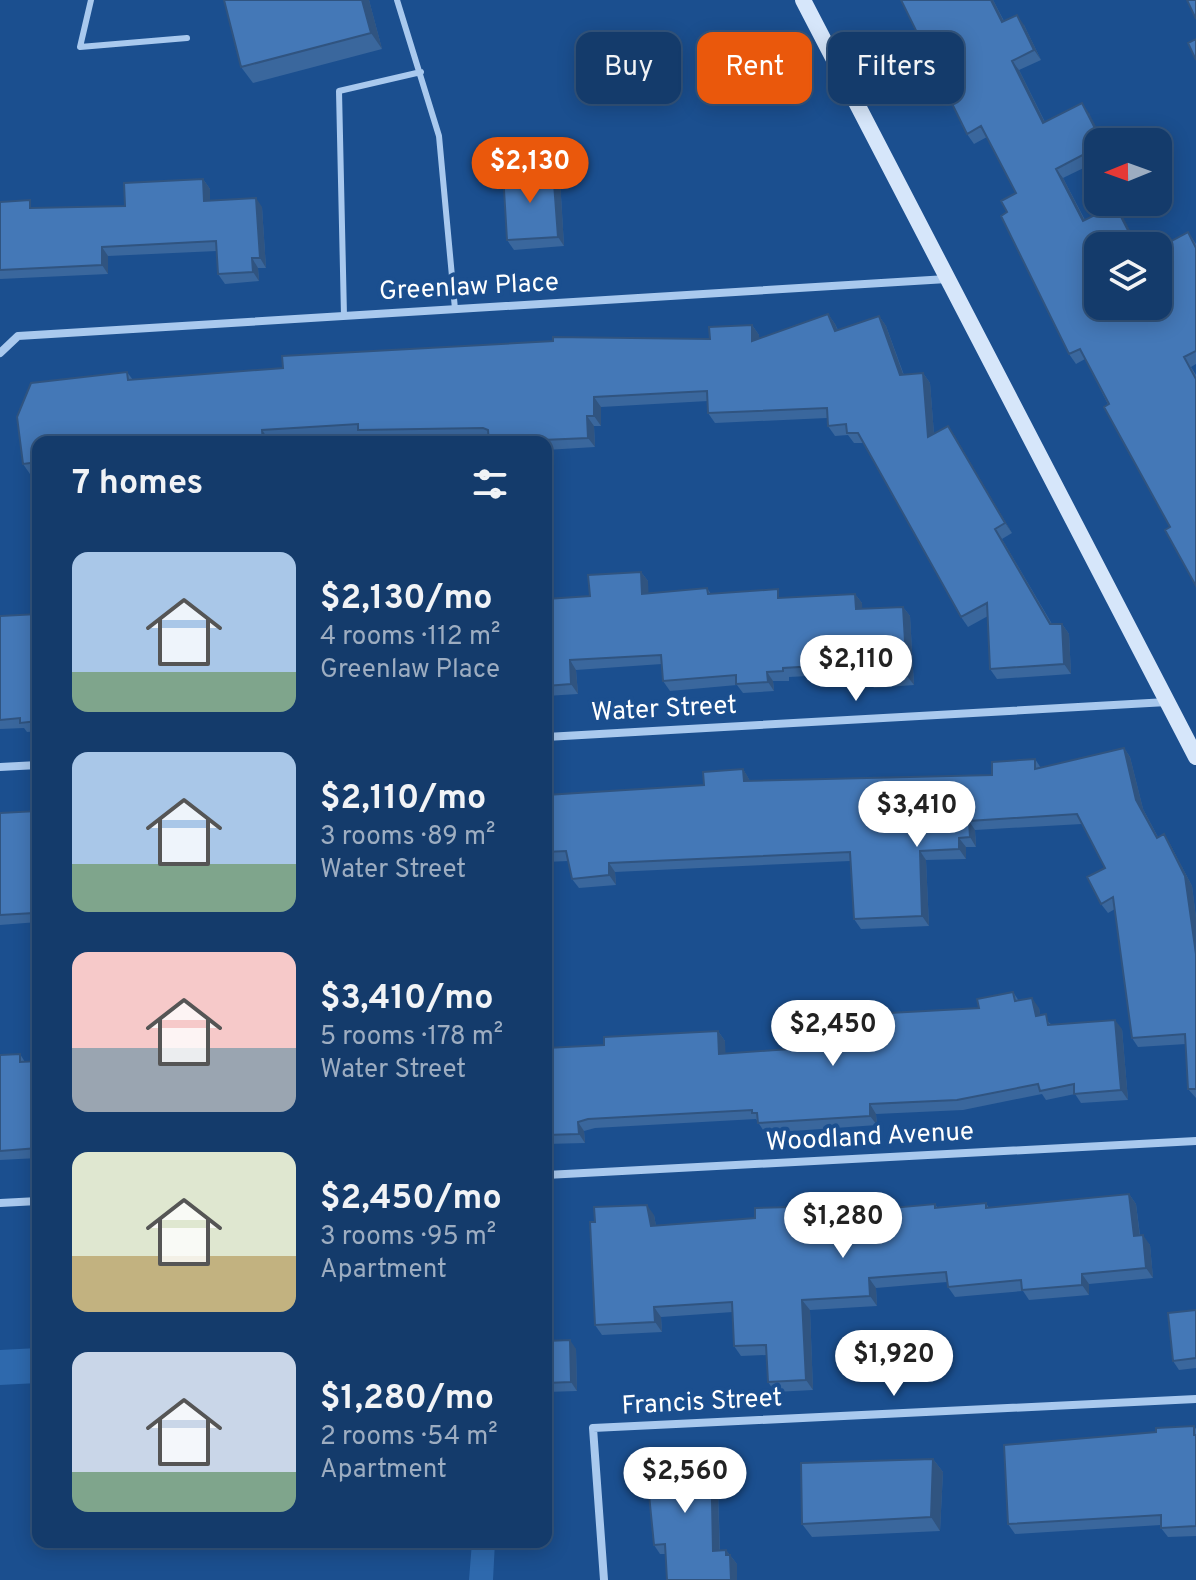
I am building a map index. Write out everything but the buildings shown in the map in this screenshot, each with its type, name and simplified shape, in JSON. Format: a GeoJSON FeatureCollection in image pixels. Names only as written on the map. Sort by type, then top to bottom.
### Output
{"type":"FeatureCollection","features":[{"type":"Feature","properties":{"kind":"main road"},"geometry":{"type":"LineString","coordinates":[[803,0],[1196,757]]}},
{"type":"Feature","properties":{"kind":"street","name":"Greenlaw Place"},"geometry":{"type":"LineString","coordinates":[[0,353],[18,336],[947,279]]}},
{"type":"Feature","properties":{"kind":"street","name":"Water Street"},"geometry":{"type":"LineString","coordinates":[[552,737],[1168,702]]}},
{"type":"Feature","properties":{"kind":"street"},"geometry":{"type":"LineString","coordinates":[[0,767],[32,765]]}},
{"type":"Feature","properties":{"kind":"street","name":"Woodland Avenue"},"geometry":{"type":"LineString","coordinates":[[552,1175],[1196,1141]]}},
{"type":"Feature","properties":{"kind":"street"},"geometry":{"type":"LineString","coordinates":[[0,1203],[32,1201]]}},
{"type":"Feature","properties":{"kind":"street","name":"Francis Street"},"geometry":{"type":"LineString","coordinates":[[604,1580],[593,1428],[1196,1399]]}},
{"type":"Feature","properties":{"kind":"lane"},"geometry":{"type":"LineString","coordinates":[[91,0],[80,47],[187,38]]}},
{"type":"Feature","properties":{"kind":"lane"},"geometry":{"type":"LineString","coordinates":[[397,0],[439,136],[455,309]]}},
{"type":"Feature","properties":{"kind":"lane"},"geometry":{"type":"LineString","coordinates":[[344,316],[339,91],[421,72]]}},
{"type":"Feature","properties":{"kind":"shaded area"},"geometry":{"type":"Polygon","coordinates":[[[32,1348],[32,1383],[0,1385],[0,1350],[32,1348]]]}},
{"type":"Feature","properties":{"kind":"shaded area"},"geometry":{"type":"Polygon","coordinates":[[[472,1548],[495,1548],[493,1580],[469,1580],[472,1548]]]}}]}
